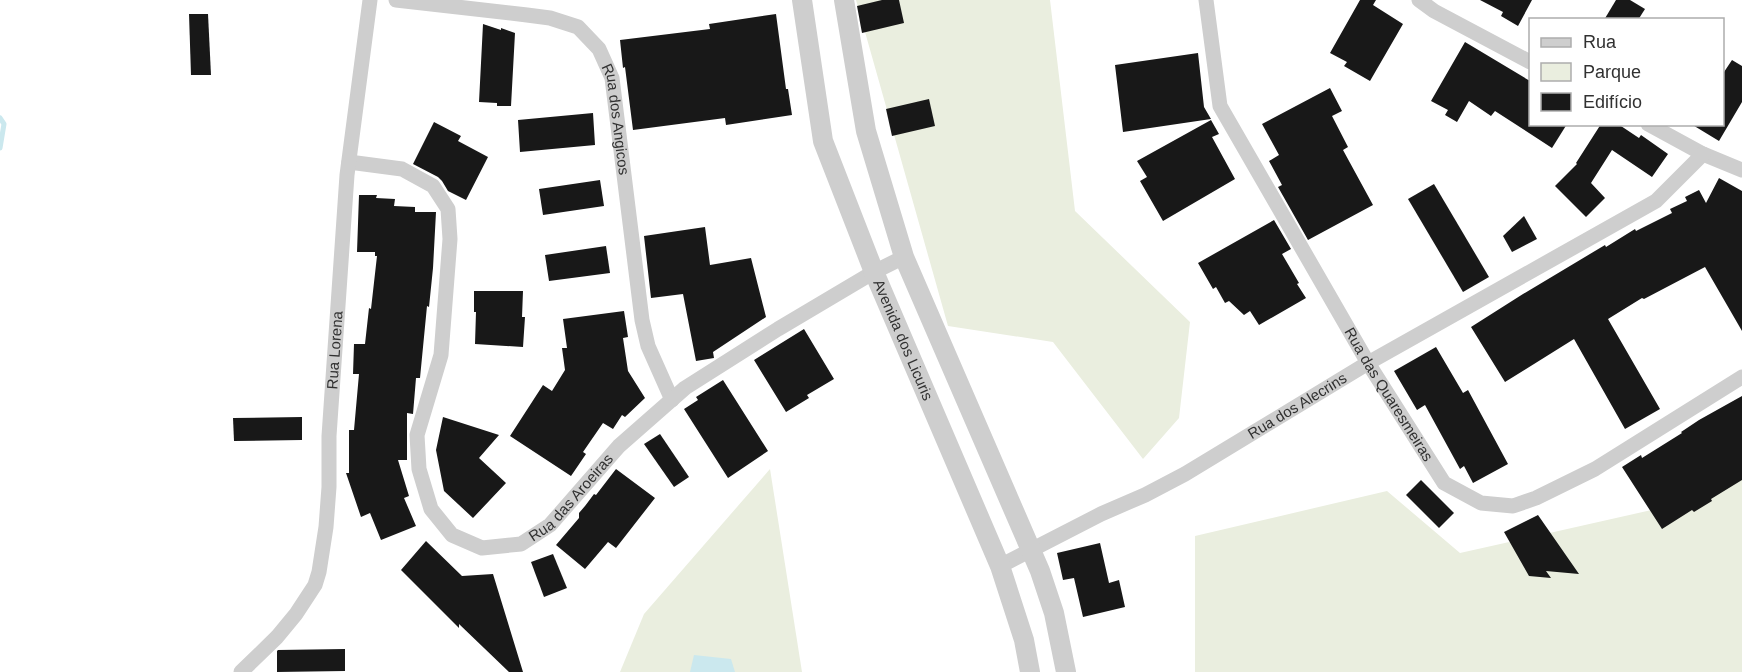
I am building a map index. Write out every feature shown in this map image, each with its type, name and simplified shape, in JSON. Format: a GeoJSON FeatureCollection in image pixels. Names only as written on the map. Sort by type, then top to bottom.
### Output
{"type":"FeatureCollection","features":[{"type":"Feature","properties":{"kind":"street","name":"Rua Lorena"},"geometry":{"type":"LineString","coordinates":[[241,672],[278,637],[296,614],[315,585],[319,572],[329,487],[329,436],[349,162],[370,0]]}},
{"type":"Feature","properties":{"kind":"street","name":"Rua dos Angicos"},"geometry":{"type":"LineString","coordinates":[[396,0],[550,18],[578,27],[599,49],[612,78],[642,320],[648,346],[672,400]]}},
{"type":"Feature","properties":{"kind":"street","name":"Avenida dos Licuris"},"geometry":{"type":"LineString","coordinates":[[802,0],[823,141],[874,272],[1000,566],[1024,640],[1030,672]]}},
{"type":"Feature","properties":{"kind":"street"},"geometry":{"type":"LineString","coordinates":[[844,0],[866,131],[904,257],[1032,550],[1054,613],[1066,672]]}},
{"type":"Feature","properties":{"kind":"street","name":"Rua das Quaresmeiras"},"geometry":{"type":"LineString","coordinates":[[1206,0],[1220,106],[1368,363],[1444,483],[1481,503],[1513,506],[1536,498],[1595,469],[1742,377]]}},
{"type":"Feature","properties":{"kind":"street"},"geometry":{"type":"LineString","coordinates":[[1419,0],[1529,61]]}},
{"type":"Feature","properties":{"kind":"street"},"geometry":{"type":"LineString","coordinates":[[1652,126],[1703,154],[1742,170]]}},
{"type":"Feature","properties":{"kind":"street","name":"Rua dos Alecrins"},"geometry":{"type":"LineString","coordinates":[[1000,566],[1185,474],[1368,363],[1656,201],[1703,154]]}},
{"type":"Feature","properties":{"kind":"street","name":"Rua das Aroeiras"},"geometry":{"type":"LineString","coordinates":[[349,162],[402,169],[433,186],[448,209],[450,249],[441,355],[417,435],[419,469],[431,509],[452,535],[482,548],[521,544],[550,525],[620,446],[685,388],[778,329],[874,272],[904,257]]}},
{"type":"Feature","properties":{"kind":"green space"},"geometry":{"type":"Polygon","coordinates":[[[856,0],[1050,0],[1075,211],[1190,322],[1179,418],[1143,459],[1053,342],[948,326],[856,0]]]}},
{"type":"Feature","properties":{"kind":"green space"},"geometry":{"type":"Polygon","coordinates":[[[770,469],[802,672],[620,672],[644,614],[770,469]]]}},
{"type":"Feature","properties":{"kind":"green space"},"geometry":{"type":"Polygon","coordinates":[[[1742,470],[1742,672],[1195,672],[1195,536],[1387,491],[1460,553],[1696,500],[1742,470]]]}},
{"type":"Feature","properties":{"kind":"water"},"geometry":{"type":"Polygon","coordinates":[[[694,655],[731,659],[735,672],[690,672],[694,655]]]}},
{"type":"Feature","properties":{"kind":"building"},"geometry":{"type":"Polygon","coordinates":[[[882,0],[899,0],[904,23],[862,33],[857,6],[882,0]]]}},
{"type":"Feature","properties":{"kind":"building"},"geometry":{"type":"Polygon","coordinates":[[[1360,0],[1376,0],[1373,5],[1403,24],[1370,81],[1344,66],[1347,62],[1330,53],[1360,0]]]}},
{"type":"Feature","properties":{"kind":"building"},"geometry":{"type":"Polygon","coordinates":[[[1480,0],[1532,0],[1518,26],[1501,16],[1503,12],[1480,0]]]}},
{"type":"Feature","properties":{"kind":"building"},"geometry":{"type":"Polygon","coordinates":[[[1616,0],[1630,0],[1645,9],[1639,18],[1605,18],[1616,0]]]}},
{"type":"Feature","properties":{"kind":"building"},"geometry":{"type":"Polygon","coordinates":[[[189,14],[208,14],[211,75],[191,75],[189,14]]]}},
{"type":"Feature","properties":{"kind":"building"},"geometry":{"type":"Polygon","coordinates":[[[776,14],[786,89],[788,89],[792,115],[726,125],[725,118],[633,130],[620,40],[710,29],[709,24],[776,14]]]}},
{"type":"Feature","properties":{"kind":"building"},"geometry":{"type":"Polygon","coordinates":[[[483,24],[515,33],[511,106],[479,102],[483,24]]]}},
{"type":"Feature","properties":{"kind":"building"},"geometry":{"type":"Polygon","coordinates":[[[1465,42],[1529,80],[1529,126],[1566,126],[1552,148],[1495,111],[1491,116],[1469,101],[1457,122],[1445,115],[1448,110],[1431,101],[1465,42]]]}},
{"type":"Feature","properties":{"kind":"building"},"geometry":{"type":"Polygon","coordinates":[[[1198,53],[1204,107],[1211,119],[1123,132],[1115,65],[1198,53]]]}},
{"type":"Feature","properties":{"kind":"building"},"geometry":{"type":"Polygon","coordinates":[[[1732,60],[1742,66],[1742,102],[1719,141],[1694,126],[1724,126],[1724,72],[1732,60]]]}},
{"type":"Feature","properties":{"kind":"building"},"geometry":{"type":"Polygon","coordinates":[[[1330,88],[1342,111],[1332,116],[1348,147],[1343,150],[1373,205],[1308,240],[1278,187],[1282,185],[1269,161],[1279,155],[1262,124],[1330,88]]]}},
{"type":"Feature","properties":{"kind":"building"},"geometry":{"type":"Polygon","coordinates":[[[929,99],[935,126],[892,136],[886,109],[929,99]]]}},
{"type":"Feature","properties":{"kind":"building"},"geometry":{"type":"Polygon","coordinates":[[[593,113],[595,145],[520,152],[518,120],[593,113]]]}},
{"type":"Feature","properties":{"kind":"building"},"geometry":{"type":"Polygon","coordinates":[[[1211,120],[1219,134],[1212,137],[1235,179],[1163,221],[1140,181],[1147,177],[1137,161],[1211,120]]]}},
{"type":"Feature","properties":{"kind":"building"},"geometry":{"type":"Polygon","coordinates":[[[434,122],[461,136],[458,141],[488,157],[466,200],[448,191],[438,177],[413,164],[434,122]]]}},
{"type":"Feature","properties":{"kind":"building"},"geometry":{"type":"Polygon","coordinates":[[[1600,126],[1621,126],[1639,138],[1641,135],[1668,154],[1652,177],[1612,150],[1591,183],[1605,198],[1586,217],[1555,186],[1576,163],[1600,126]]]}},
{"type":"Feature","properties":{"kind":"building"},"geometry":{"type":"Polygon","coordinates":[[[1719,178],[1742,191],[1742,331],[1705,267],[1642,298],[1608,319],[1660,409],[1625,429],[1574,339],[1505,382],[1471,327],[1605,245],[1606,247],[1635,229],[1636,231],[1672,213],[1670,209],[1687,201],[1685,197],[1699,190],[1706,203],[1719,178]]]}},
{"type":"Feature","properties":{"kind":"building"},"geometry":{"type":"Polygon","coordinates":[[[600,180],[604,206],[543,215],[539,189],[600,180]]]}},
{"type":"Feature","properties":{"kind":"building"},"geometry":{"type":"Polygon","coordinates":[[[1434,184],[1489,277],[1463,292],[1408,199],[1434,184]]]}},
{"type":"Feature","properties":{"kind":"building"},"geometry":{"type":"Polygon","coordinates":[[[359,195],[377,195],[376,198],[395,199],[394,206],[415,207],[415,212],[436,212],[433,268],[420,378],[416,378],[413,414],[407,413],[407,460],[398,460],[409,496],[404,498],[416,526],[381,540],[370,513],[361,517],[346,473],[349,473],[349,430],[354,430],[359,374],[353,374],[354,344],[365,344],[377,256],[375,252],[357,252],[359,195]]]}},
{"type":"Feature","properties":{"kind":"building"},"geometry":{"type":"Polygon","coordinates":[[[1524,216],[1537,239],[1512,252],[1503,236],[1524,216]]]}},
{"type":"Feature","properties":{"kind":"building"},"geometry":{"type":"Polygon","coordinates":[[[1274,220],[1291,249],[1282,254],[1306,298],[1259,325],[1250,311],[1244,315],[1229,301],[1225,303],[1216,287],[1213,289],[1198,263],[1274,220]]]}},
{"type":"Feature","properties":{"kind":"building"},"geometry":{"type":"Polygon","coordinates":[[[705,227],[710,265],[751,258],[766,317],[713,352],[714,358],[696,361],[683,294],[651,298],[644,236],[705,227]]]}},
{"type":"Feature","properties":{"kind":"building"},"geometry":{"type":"Polygon","coordinates":[[[606,246],[610,273],[549,281],[545,255],[606,246]]]}},
{"type":"Feature","properties":{"kind":"building"},"geometry":{"type":"Polygon","coordinates":[[[474,291],[523,291],[522,317],[525,317],[523,347],[475,344],[474,291]]]}},
{"type":"Feature","properties":{"kind":"building"},"geometry":{"type":"Polygon","coordinates":[[[624,311],[628,337],[623,338],[628,371],[645,398],[625,417],[622,415],[613,429],[603,423],[583,452],[586,454],[571,476],[510,436],[543,385],[552,391],[565,370],[562,348],[567,348],[563,319],[624,311]]]}},
{"type":"Feature","properties":{"kind":"building"},"geometry":{"type":"Polygon","coordinates":[[[804,329],[834,379],[807,395],[809,398],[786,412],[754,360],[804,329]]]}},
{"type":"Feature","properties":{"kind":"building"},"geometry":{"type":"Polygon","coordinates":[[[1436,347],[1463,393],[1468,390],[1508,464],[1473,483],[1464,466],[1460,469],[1425,405],[1417,410],[1394,371],[1436,347]]]}},
{"type":"Feature","properties":{"kind":"building"},"geometry":{"type":"Polygon","coordinates":[[[723,380],[768,451],[728,478],[684,409],[698,400],[696,397],[723,380]]]}},
{"type":"Feature","properties":{"kind":"building"},"geometry":{"type":"Polygon","coordinates":[[[1742,396],[1742,480],[1711,499],[1712,501],[1694,512],[1692,510],[1662,529],[1622,467],[1641,455],[1642,458],[1699,420],[1742,396]]]}},
{"type":"Feature","properties":{"kind":"building"},"geometry":{"type":"Polygon","coordinates":[[[302,417],[302,440],[234,441],[233,418],[302,417]]]}},
{"type":"Feature","properties":{"kind":"building"},"geometry":{"type":"Polygon","coordinates":[[[443,417],[499,435],[479,458],[506,483],[473,518],[444,491],[436,450],[443,417]]]}},
{"type":"Feature","properties":{"kind":"building"},"geometry":{"type":"Polygon","coordinates":[[[660,434],[689,477],[674,487],[644,444],[660,434]]]}},
{"type":"Feature","properties":{"kind":"building"},"geometry":{"type":"Polygon","coordinates":[[[616,469],[655,498],[616,548],[608,542],[585,569],[556,545],[616,469]]]}},
{"type":"Feature","properties":{"kind":"building"},"geometry":{"type":"Polygon","coordinates":[[[1421,480],[1454,513],[1439,528],[1406,495],[1421,480]]]}},
{"type":"Feature","properties":{"kind":"building"},"geometry":{"type":"Polygon","coordinates":[[[1538,515],[1579,574],[1546,571],[1551,578],[1529,576],[1504,532],[1538,515]]]}},
{"type":"Feature","properties":{"kind":"building"},"geometry":{"type":"Polygon","coordinates":[[[426,541],[462,576],[493,574],[523,672],[509,672],[459,624],[459,628],[401,570],[426,541]]]}},
{"type":"Feature","properties":{"kind":"building"},"geometry":{"type":"Polygon","coordinates":[[[1100,543],[1109,583],[1119,580],[1125,607],[1083,617],[1074,578],[1063,580],[1057,553],[1100,543]]]}},
{"type":"Feature","properties":{"kind":"building"},"geometry":{"type":"Polygon","coordinates":[[[553,554],[567,588],[544,597],[531,562],[553,554]]]}},
{"type":"Feature","properties":{"kind":"building"},"geometry":{"type":"Polygon","coordinates":[[[345,649],[345,671],[277,672],[278,650],[345,649]]]}},
{"type":"Feature","properties":{"kind":"waterway"},"geometry":{"type":"LineString","coordinates":[[0,118],[4,124],[0,148]]}}]}
